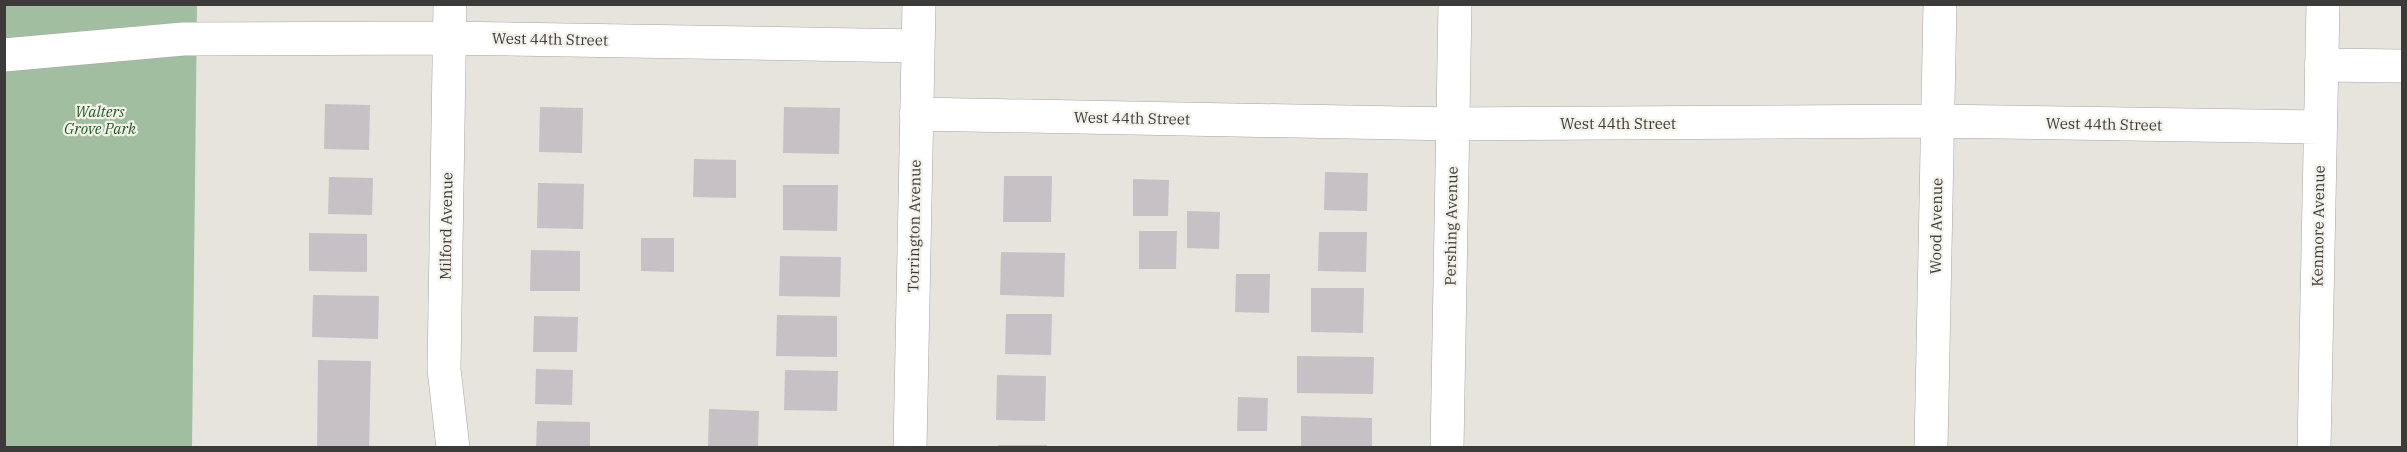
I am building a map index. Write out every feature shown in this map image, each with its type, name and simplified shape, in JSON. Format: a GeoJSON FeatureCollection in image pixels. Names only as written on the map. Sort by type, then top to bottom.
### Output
{"type":"FeatureCollection","features":[{"type":"Feature","properties":{"kind":"street","name":"Milford Avenue"},"geometry":{"type":"LineString","coordinates":[[450,4],[444,369],[453,447]]}},
{"type":"Feature","properties":{"kind":"street","name":"Torrington Avenue"},"geometry":{"type":"LineString","coordinates":[[910,447],[919,4]]}},
{"type":"Feature","properties":{"kind":"street","name":"Pershing Avenue"},"geometry":{"type":"LineString","coordinates":[[1447,447],[1455,4]]}},
{"type":"Feature","properties":{"kind":"street","name":"Wood Avenue"},"geometry":{"type":"LineString","coordinates":[[1931,447],[1940,4]]}},
{"type":"Feature","properties":{"kind":"street","name":"Kenmore Avenue"},"geometry":{"type":"LineString","coordinates":[[2314,447],[2323,4]]}},
{"type":"Feature","properties":{"kind":"street","name":"West 44th Street"},"geometry":{"type":"LineString","coordinates":[[4,55],[183,39],[450,38],[918,46]]}},
{"type":"Feature","properties":{"kind":"street"},"geometry":{"type":"LineString","coordinates":[[2321,65],[2403,66]]}},
{"type":"Feature","properties":{"kind":"street","name":"West 44th Street"},"geometry":{"type":"LineString","coordinates":[[916,114],[1453,124],[1936,121],[2320,128]]}},
{"type":"Feature","properties":{"kind":"green space","name":"Walters Grove Park"},"geometry":{"type":"Polygon","coordinates":[[[4,5],[197,5],[192,447],[5,447],[4,5]]]}},
{"type":"Feature","properties":{"kind":"building"},"geometry":{"type":"Polygon","coordinates":[[[325,104],[370,105],[369,150],[324,149],[325,104]]]}},
{"type":"Feature","properties":{"kind":"building"},"geometry":{"type":"Polygon","coordinates":[[[540,107],[583,108],[582,153],[539,152],[540,107]]]}},
{"type":"Feature","properties":{"kind":"building"},"geometry":{"type":"Polygon","coordinates":[[[784,107],[840,108],[839,154],[783,153],[784,107]]]}},
{"type":"Feature","properties":{"kind":"building"},"geometry":{"type":"Polygon","coordinates":[[[694,159],[736,160],[736,198],[693,197],[694,159]]]}},
{"type":"Feature","properties":{"kind":"building"},"geometry":{"type":"Polygon","coordinates":[[[1325,172],[1368,173],[1367,211],[1324,210],[1325,172]]]}},
{"type":"Feature","properties":{"kind":"building"},"geometry":{"type":"Polygon","coordinates":[[[1004,176],[1052,176],[1051,222],[1003,222],[1004,176]]]}},
{"type":"Feature","properties":{"kind":"building"},"geometry":{"type":"Polygon","coordinates":[[[329,177],[373,178],[372,215],[328,214],[329,177]]]}},
{"type":"Feature","properties":{"kind":"building"},"geometry":{"type":"Polygon","coordinates":[[[1133,179],[1169,180],[1168,216],[1133,216],[1133,179]]]}},
{"type":"Feature","properties":{"kind":"building"},"geometry":{"type":"Polygon","coordinates":[[[538,183],[584,184],[583,229],[537,228],[538,183]]]}},
{"type":"Feature","properties":{"kind":"building"},"geometry":{"type":"Polygon","coordinates":[[[783,185],[838,185],[837,231],[783,230],[783,185]]]}},
{"type":"Feature","properties":{"kind":"building"},"geometry":{"type":"Polygon","coordinates":[[[1187,211],[1220,212],[1219,249],[1187,248],[1187,211]]]}},
{"type":"Feature","properties":{"kind":"building"},"geometry":{"type":"Polygon","coordinates":[[[1139,231],[1177,231],[1176,269],[1139,269],[1139,231]]]}},
{"type":"Feature","properties":{"kind":"building"},"geometry":{"type":"Polygon","coordinates":[[[1319,232],[1367,232],[1366,272],[1318,271],[1319,232]]]}},
{"type":"Feature","properties":{"kind":"building"},"geometry":{"type":"Polygon","coordinates":[[[309,233],[367,234],[367,272],[309,271],[309,233]]]}},
{"type":"Feature","properties":{"kind":"building"},"geometry":{"type":"Polygon","coordinates":[[[641,238],[674,238],[674,272],[641,271],[641,238]]]}},
{"type":"Feature","properties":{"kind":"building"},"geometry":{"type":"Polygon","coordinates":[[[531,250],[580,251],[580,291],[530,291],[531,250]]]}},
{"type":"Feature","properties":{"kind":"building"},"geometry":{"type":"Polygon","coordinates":[[[1001,252],[1065,253],[1064,297],[1000,295],[1001,252]]]}},
{"type":"Feature","properties":{"kind":"building"},"geometry":{"type":"Polygon","coordinates":[[[780,256],[841,257],[840,297],[779,296],[780,256]]]}},
{"type":"Feature","properties":{"kind":"building"},"geometry":{"type":"Polygon","coordinates":[[[1236,274],[1270,274],[1269,313],[1235,312],[1236,274]]]}},
{"type":"Feature","properties":{"kind":"building"},"geometry":{"type":"Polygon","coordinates":[[[1311,288],[1364,288],[1363,333],[1311,332],[1311,288]]]}},
{"type":"Feature","properties":{"kind":"building"},"geometry":{"type":"Polygon","coordinates":[[[313,295],[379,296],[378,339],[312,337],[313,295]]]}},
{"type":"Feature","properties":{"kind":"building"},"geometry":{"type":"Polygon","coordinates":[[[1006,314],[1052,314],[1051,355],[1005,354],[1006,314]]]}},
{"type":"Feature","properties":{"kind":"building"},"geometry":{"type":"Polygon","coordinates":[[[777,315],[837,316],[837,357],[776,356],[777,315]]]}},
{"type":"Feature","properties":{"kind":"building"},"geometry":{"type":"Polygon","coordinates":[[[534,316],[578,317],[577,352],[533,352],[534,316]]]}},
{"type":"Feature","properties":{"kind":"building"},"geometry":{"type":"Polygon","coordinates":[[[1297,356],[1374,357],[1373,394],[1297,393],[1297,356]]]}},
{"type":"Feature","properties":{"kind":"building"},"geometry":{"type":"Polygon","coordinates":[[[318,360],[371,361],[369,448],[317,448],[318,360]]]}},
{"type":"Feature","properties":{"kind":"building"},"geometry":{"type":"Polygon","coordinates":[[[536,369],[573,370],[572,405],[535,404],[536,369]]]}},
{"type":"Feature","properties":{"kind":"building"},"geometry":{"type":"Polygon","coordinates":[[[785,370],[838,371],[837,411],[784,410],[785,370]]]}},
{"type":"Feature","properties":{"kind":"building"},"geometry":{"type":"Polygon","coordinates":[[[997,375],[1046,376],[1045,421],[996,420],[997,375]]]}},
{"type":"Feature","properties":{"kind":"building"},"geometry":{"type":"Polygon","coordinates":[[[1238,397],[1268,398],[1267,431],[1237,431],[1238,397]]]}},
{"type":"Feature","properties":{"kind":"building"},"geometry":{"type":"Polygon","coordinates":[[[709,409],[759,411],[758,448],[708,448],[709,409]]]}},
{"type":"Feature","properties":{"kind":"building"},"geometry":{"type":"Polygon","coordinates":[[[1301,416],[1372,418],[1372,448],[1301,448],[1301,416]]]}},
{"type":"Feature","properties":{"kind":"building"},"geometry":{"type":"Polygon","coordinates":[[[537,421],[590,422],[590,448],[536,448],[537,421]]]}},
{"type":"Feature","properties":{"kind":"building"},"geometry":{"type":"Polygon","coordinates":[[[998,445],[1047,445],[1047,448],[998,448],[998,445]]]}}]}
